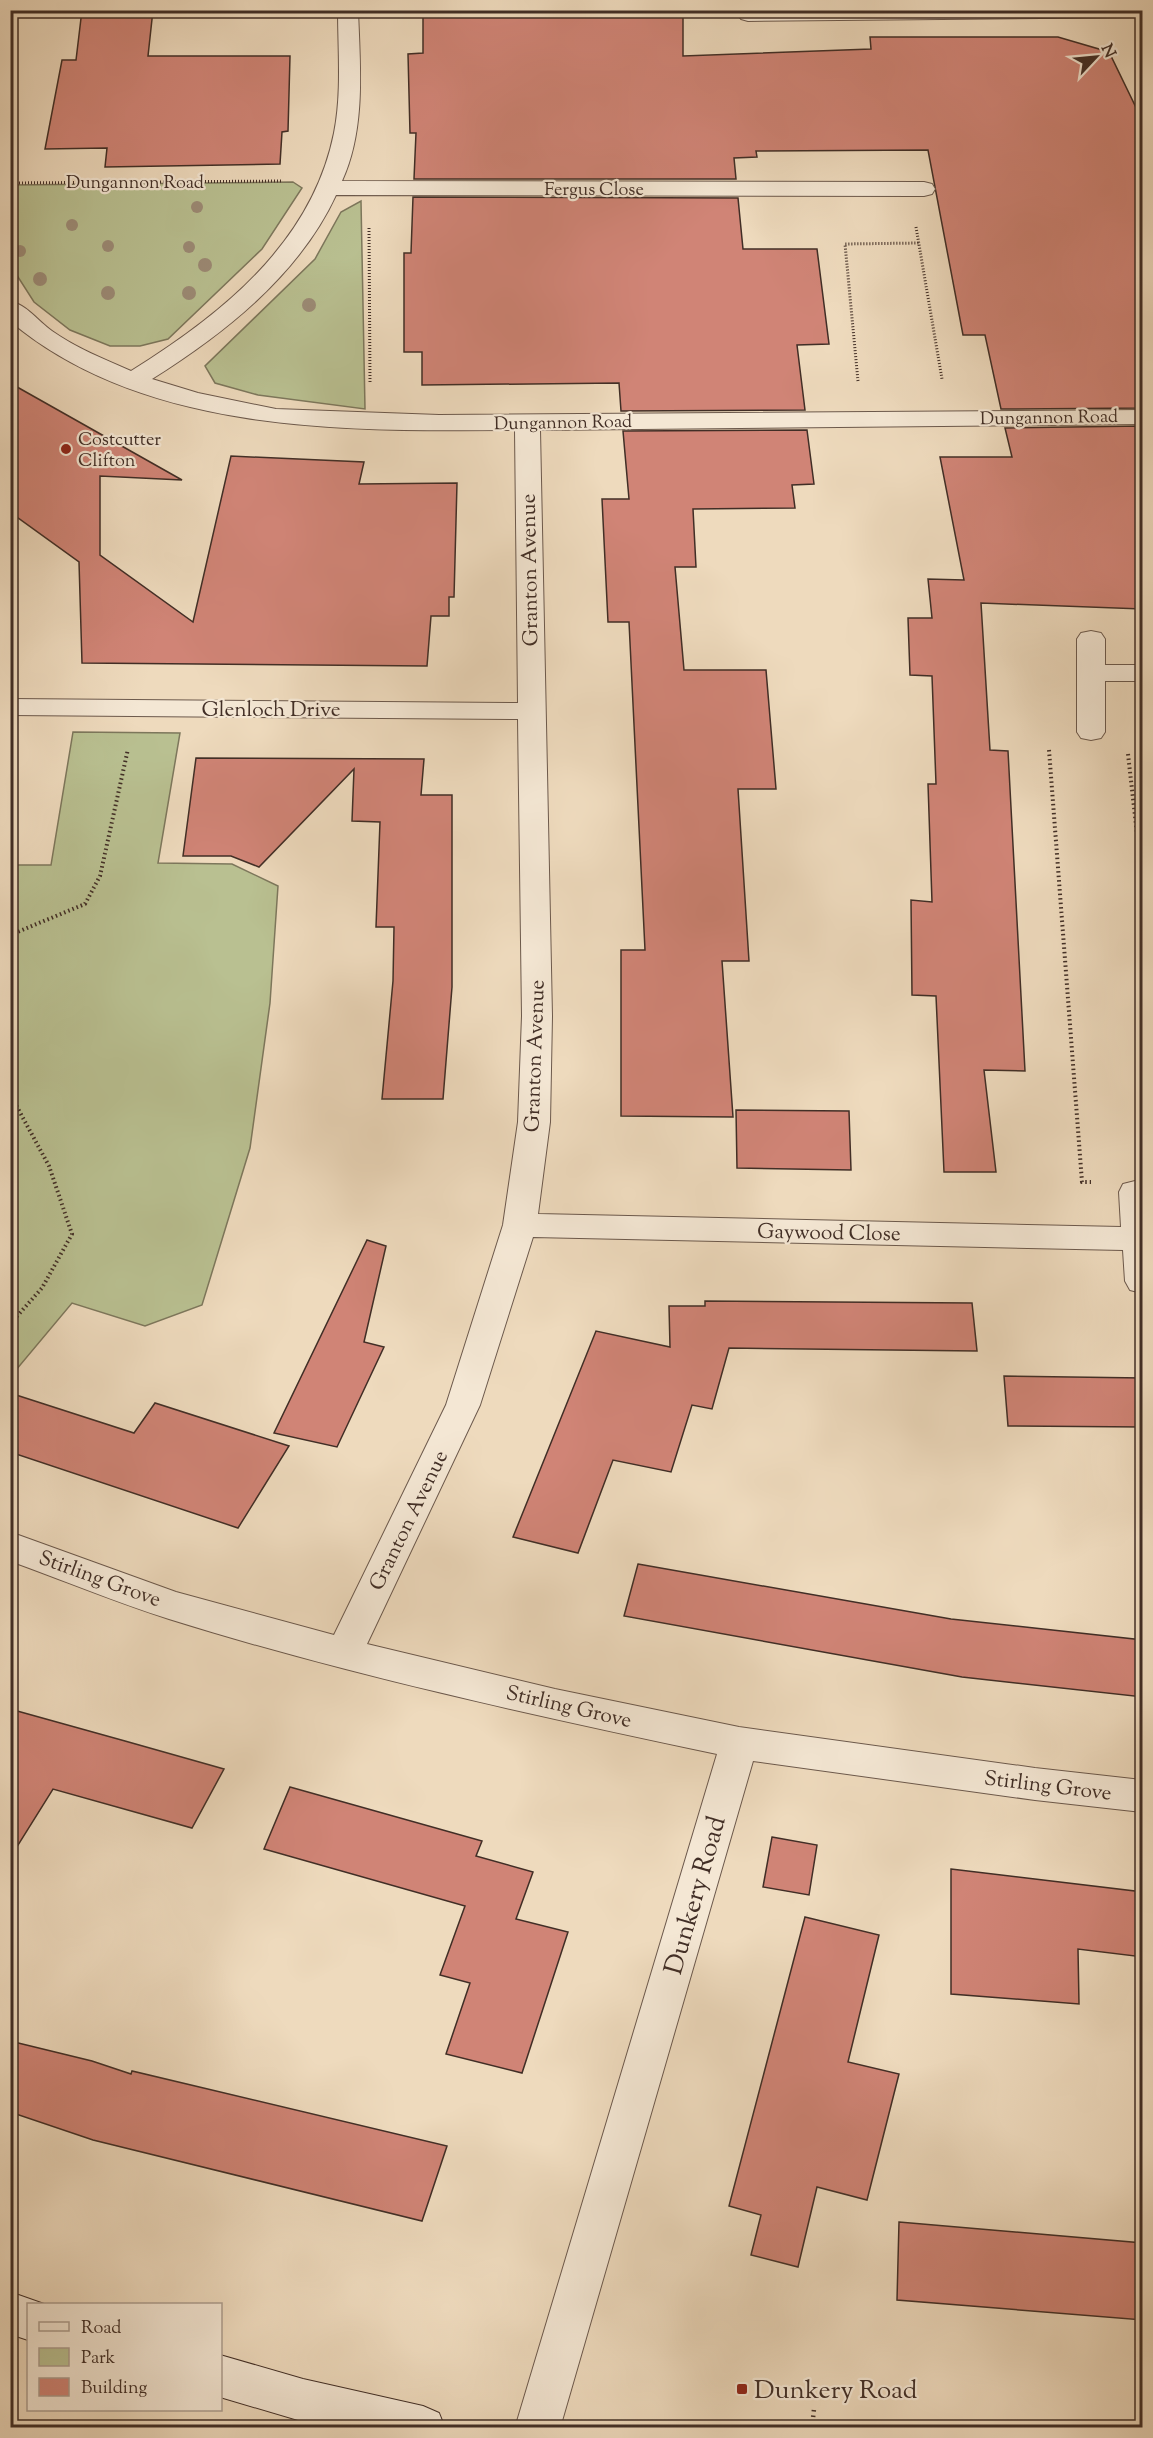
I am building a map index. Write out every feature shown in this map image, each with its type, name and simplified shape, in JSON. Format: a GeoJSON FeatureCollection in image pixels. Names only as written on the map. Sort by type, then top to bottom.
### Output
{"type":"FeatureCollection","features":[{"type":"Feature","properties":{"kind":"street"},"geometry":{"type":"LineString","coordinates":[[132,381],[218,323],[262,282],[305,231],[331,184],[345,134],[349,74],[348,10]]}},
{"type":"Feature","properties":{"kind":"street"},"geometry":{"type":"LineString","coordinates":[[748,15],[1143,11]]}},
{"type":"Feature","properties":{"kind":"street","name":"Fergus Close"},"geometry":{"type":"LineString","coordinates":[[331,184],[369,188],[917,189]]}},
{"type":"Feature","properties":{"kind":"street"},"geometry":{"type":"LineString","coordinates":[[858,189],[860,213]]}},
{"type":"Feature","properties":{"kind":"street","name":"Dungannon Road"},"geometry":{"type":"LineString","coordinates":[[10,308],[44,336],[79,357],[132,381],[193,400],[276,416],[370,422],[1143,417]]}},
{"type":"Feature","properties":{"kind":"street","name":"Granton Avenue"},"geometry":{"type":"LineString","coordinates":[[344,1653],[462,1405],[520,1226],[534,1122],[537,1016],[527,422]]}},
{"type":"Feature","properties":{"kind":"street"},"geometry":{"type":"LineString","coordinates":[[1091,639],[1091,732]]}},
{"type":"Feature","properties":{"kind":"street"},"geometry":{"type":"LineString","coordinates":[[1091,673],[1143,673]]}},
{"type":"Feature","properties":{"kind":"street","name":"Glenloch Drive"},"geometry":{"type":"LineString","coordinates":[[10,707],[532,711]]}},
{"type":"Feature","properties":{"kind":"street"},"geometry":{"type":"LineString","coordinates":[[1135,1192],[1143,1281]]}},
{"type":"Feature","properties":{"kind":"street","name":"Gaywood Close"},"geometry":{"type":"LineString","coordinates":[[520,1226],[1138,1239]]}},
{"type":"Feature","properties":{"kind":"street","name":"Stirling Grove"},"geometry":{"type":"LineString","coordinates":[[10,1546],[171,1605],[344,1653],[555,1704],[739,1743],[1035,1784],[1143,1796]]}},
{"type":"Feature","properties":{"kind":"street","name":"Dunkery Road"},"geometry":{"type":"LineString","coordinates":[[537,2427],[739,1743]]}},
{"type":"Feature","properties":{"kind":"street"},"geometry":{"type":"LineString","coordinates":[[10,2313],[27,2319]]}},
{"type":"Feature","properties":{"kind":"street"},"geometry":{"type":"LineString","coordinates":[[222,2377],[303,2401],[423,2427]]}},
{"type":"Feature","properties":{"kind":"path","name":"Dungannon Road"},"geometry":{"type":"LineString","coordinates":[[10,183],[331,184]]}},
{"type":"Feature","properties":{"kind":"path"},"geometry":{"type":"LineString","coordinates":[[369,188],[370,422]]}},
{"type":"Feature","properties":{"kind":"path"},"geometry":{"type":"LineString","coordinates":[[917,189],[919,243],[948,418]]}},
{"type":"Feature","properties":{"kind":"path"},"geometry":{"type":"LineString","coordinates":[[861,419],[845,244],[919,243]]}},
{"type":"Feature","properties":{"kind":"path"},"geometry":{"type":"LineString","coordinates":[[10,935],[85,904],[100,876],[138,708]]}},
{"type":"Feature","properties":{"kind":"path"},"geometry":{"type":"LineString","coordinates":[[1048,740],[1082,1182],[1092,1182]]}},
{"type":"Feature","properties":{"kind":"path"},"geometry":{"type":"LineString","coordinates":[[1128,754],[1143,878]]}},
{"type":"Feature","properties":{"kind":"path"},"geometry":{"type":"LineString","coordinates":[[10,1094],[49,1166],[72,1234],[42,1288],[10,1324]]}},
{"type":"Feature","properties":{"kind":"path"},"geometry":{"type":"LineString","coordinates":[[812,2427],[814,2409]]}},
{"type":"Feature","properties":{"kind":"green space"},"geometry":{"type":"Polygon","coordinates":[[[293,182],[302,188],[262,249],[168,339],[140,346],[110,346],[70,330],[34,302],[11,266],[11,185],[293,182]]]}},
{"type":"Feature","properties":{"kind":"green space"},"geometry":{"type":"Polygon","coordinates":[[[361,201],[365,409],[258,395],[215,383],[205,366],[315,259],[341,212],[361,201]]]}},
{"type":"Feature","properties":{"kind":"green space"},"geometry":{"type":"Polygon","coordinates":[[[73,732],[180,733],[158,863],[232,864],[278,886],[270,1003],[250,1148],[202,1305],[145,1326],[72,1303],[11,1376],[11,865],[51,865],[73,732]]]}},
{"type":"Feature","properties":{"kind":"building"},"geometry":{"type":"Polygon","coordinates":[[[82,10],[153,10],[148,56],[290,56],[288,131],[282,132],[280,164],[105,167],[107,148],[45,149],[62,60],[76,60],[82,10]]]}},
{"type":"Feature","properties":{"kind":"building"},"geometry":{"type":"Polygon","coordinates":[[[423,10],[683,10],[683,56],[871,49],[870,37],[1058,37],[1109,52],[1143,122],[1143,408],[1001,409],[985,335],[963,335],[928,150],[756,151],[757,157],[734,158],[736,179],[414,179],[416,133],[410,133],[408,54],[423,53],[423,10]]]}},
{"type":"Feature","properties":{"kind":"building"},"geometry":{"type":"Polygon","coordinates":[[[413,197],[738,198],[743,249],[817,249],[829,344],[797,345],[805,410],[621,411],[619,383],[422,385],[422,352],[404,352],[404,253],[411,253],[413,197]]]}},
{"type":"Feature","properties":{"kind":"building"},"geometry":{"type":"Polygon","coordinates":[[[10,383],[182,480],[100,476],[100,555],[193,622],[231,456],[364,462],[359,484],[457,483],[454,597],[449,597],[449,616],[431,616],[427,666],[82,663],[79,562],[10,512],[10,383]]]}},
{"type":"Feature","properties":{"kind":"building"},"geometry":{"type":"Polygon","coordinates":[[[1143,426],[1143,558],[1138,559],[1142,609],[981,603],[990,750],[1008,751],[1025,1071],[984,1070],[996,1172],[944,1172],[936,996],[912,995],[911,900],[932,902],[928,784],[936,784],[932,676],[910,675],[908,618],[932,618],[928,579],[964,580],[940,457],[1012,457],[1005,428],[1143,426]]]}},
{"type":"Feature","properties":{"kind":"building"},"geometry":{"type":"Polygon","coordinates":[[[807,430],[814,484],[792,485],[795,508],[693,509],[696,567],[675,567],[684,670],[766,670],[776,789],[738,789],[749,961],[722,961],[733,1117],[621,1116],[621,950],[645,950],[629,622],[608,622],[602,499],[629,499],[623,431],[807,430]]]}},
{"type":"Feature","properties":{"kind":"building"},"geometry":{"type":"Polygon","coordinates":[[[196,758],[424,759],[421,795],[452,795],[452,987],[443,1099],[382,1099],[393,981],[394,927],[376,927],[380,822],[352,821],[354,769],[259,867],[231,856],[183,856],[196,758]]]}},
{"type":"Feature","properties":{"kind":"building"},"geometry":{"type":"Polygon","coordinates":[[[736,1110],[849,1111],[851,1170],[737,1168],[736,1110]]]}},
{"type":"Feature","properties":{"kind":"building"},"geometry":{"type":"Polygon","coordinates":[[[367,1240],[386,1246],[364,1342],[384,1347],[337,1447],[274,1433],[367,1240]]]}},
{"type":"Feature","properties":{"kind":"building"},"geometry":{"type":"Polygon","coordinates":[[[705,1301],[972,1303],[977,1351],[729,1348],[712,1409],[692,1405],[671,1472],[613,1460],[578,1553],[513,1537],[596,1331],[670,1347],[669,1306],[705,1306],[705,1301]]]}},
{"type":"Feature","properties":{"kind":"building"},"geometry":{"type":"Polygon","coordinates":[[[1004,1376],[1143,1378],[1143,1427],[1008,1426],[1004,1376]]]}},
{"type":"Feature","properties":{"kind":"building"},"geometry":{"type":"Polygon","coordinates":[[[10,1393],[134,1433],[155,1403],[289,1446],[238,1528],[10,1452],[10,1393]]]}},
{"type":"Feature","properties":{"kind":"building"},"geometry":{"type":"Polygon","coordinates":[[[638,1564],[951,1619],[1143,1640],[1143,1697],[962,1677],[624,1616],[638,1564]]]}},
{"type":"Feature","properties":{"kind":"building"},"geometry":{"type":"Polygon","coordinates":[[[10,1709],[224,1769],[192,1828],[53,1789],[10,1858],[10,1709]]]}},
{"type":"Feature","properties":{"kind":"building"},"geometry":{"type":"Polygon","coordinates":[[[290,1787],[482,1841],[476,1856],[533,1872],[516,1919],[568,1932],[522,2073],[446,2054],[470,1983],[440,1975],[465,1906],[264,1849],[290,1787]]]}},
{"type":"Feature","properties":{"kind":"building"},"geometry":{"type":"Polygon","coordinates":[[[772,1837],[817,1845],[809,1895],[763,1887],[772,1837]]]}},
{"type":"Feature","properties":{"kind":"building"},"geometry":{"type":"Polygon","coordinates":[[[951,1869],[1143,1892],[1143,1957],[1078,1949],[1079,2004],[951,1994],[951,1869]]]}},
{"type":"Feature","properties":{"kind":"building"},"geometry":{"type":"Polygon","coordinates":[[[805,1917],[879,1935],[848,2062],[899,2074],[867,2200],[817,2187],[798,2267],[751,2255],[761,2215],[729,2206],[805,1917]]]}},
{"type":"Feature","properties":{"kind":"building"},"geometry":{"type":"Polygon","coordinates":[[[10,2041],[92,2061],[131,2074],[132,2071],[447,2146],[422,2221],[93,2140],[10,2112],[10,2041]]]}},
{"type":"Feature","properties":{"kind":"building"},"geometry":{"type":"Polygon","coordinates":[[[899,2222],[1143,2243],[1143,2320],[897,2300],[899,2222]]]}},
{"type":"Feature","properties":{"kind":"place","name":"Costcutter Clifton"},"geometry":{"type":"Point","coordinates":[66,449]}},
{"type":"Feature","properties":{"kind":"place","name":"Dunkery Road"},"geometry":{"type":"Point","coordinates":[742,2389]}}]}
